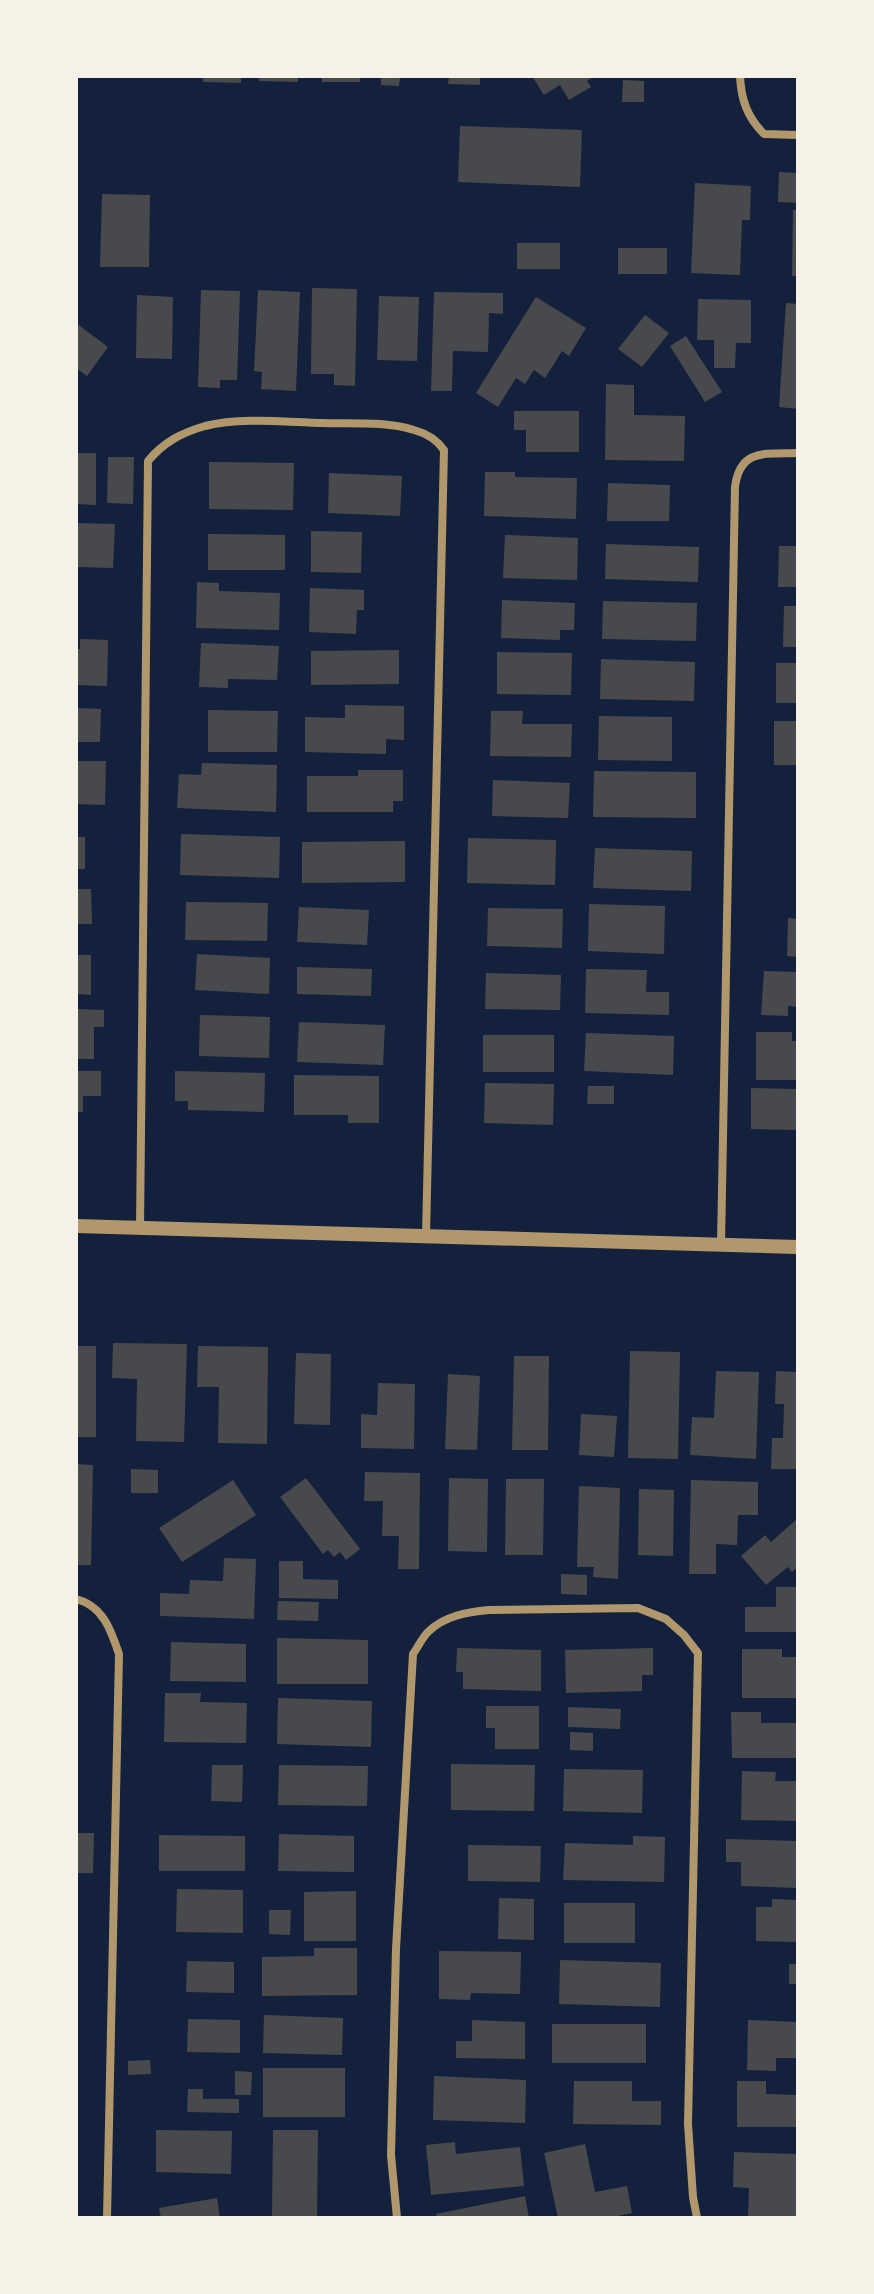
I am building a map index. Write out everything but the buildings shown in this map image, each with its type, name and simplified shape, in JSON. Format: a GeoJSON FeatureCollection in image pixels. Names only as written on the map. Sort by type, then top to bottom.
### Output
{"type":"FeatureCollection","features":[{"type":"Feature","properties":{"kind":"street"},"geometry":{"type":"LineString","coordinates":[[740,76],[740,91],[754,124],[764,134],[798,135]]}},
{"type":"Feature","properties":{"kind":"street"},"geometry":{"type":"LineString","coordinates":[[140,1229],[148,461],[162,445],[207,426],[240,421],[367,424],[417,431],[444,450],[426,1236]]}},
{"type":"Feature","properties":{"kind":"street"},"geometry":{"type":"LineString","coordinates":[[721,1244],[735,487],[737,471],[748,458],[798,453]]}},
{"type":"Feature","properties":{"kind":"street"},"geometry":{"type":"LineString","coordinates":[[76,1226],[798,1247]]}},
{"type":"Feature","properties":{"kind":"street"},"geometry":{"type":"LineString","coordinates":[[76,1599],[93,1605],[107,1622],[119,1654],[107,2218]]}},
{"type":"Feature","properties":{"kind":"street"},"geometry":{"type":"LineString","coordinates":[[397,2218],[391,2155],[396,1949],[413,1654],[428,1632],[446,1620],[467,1612],[638,1608],[666,1619],[698,1653],[688,2124],[697,2218]]}}]}
